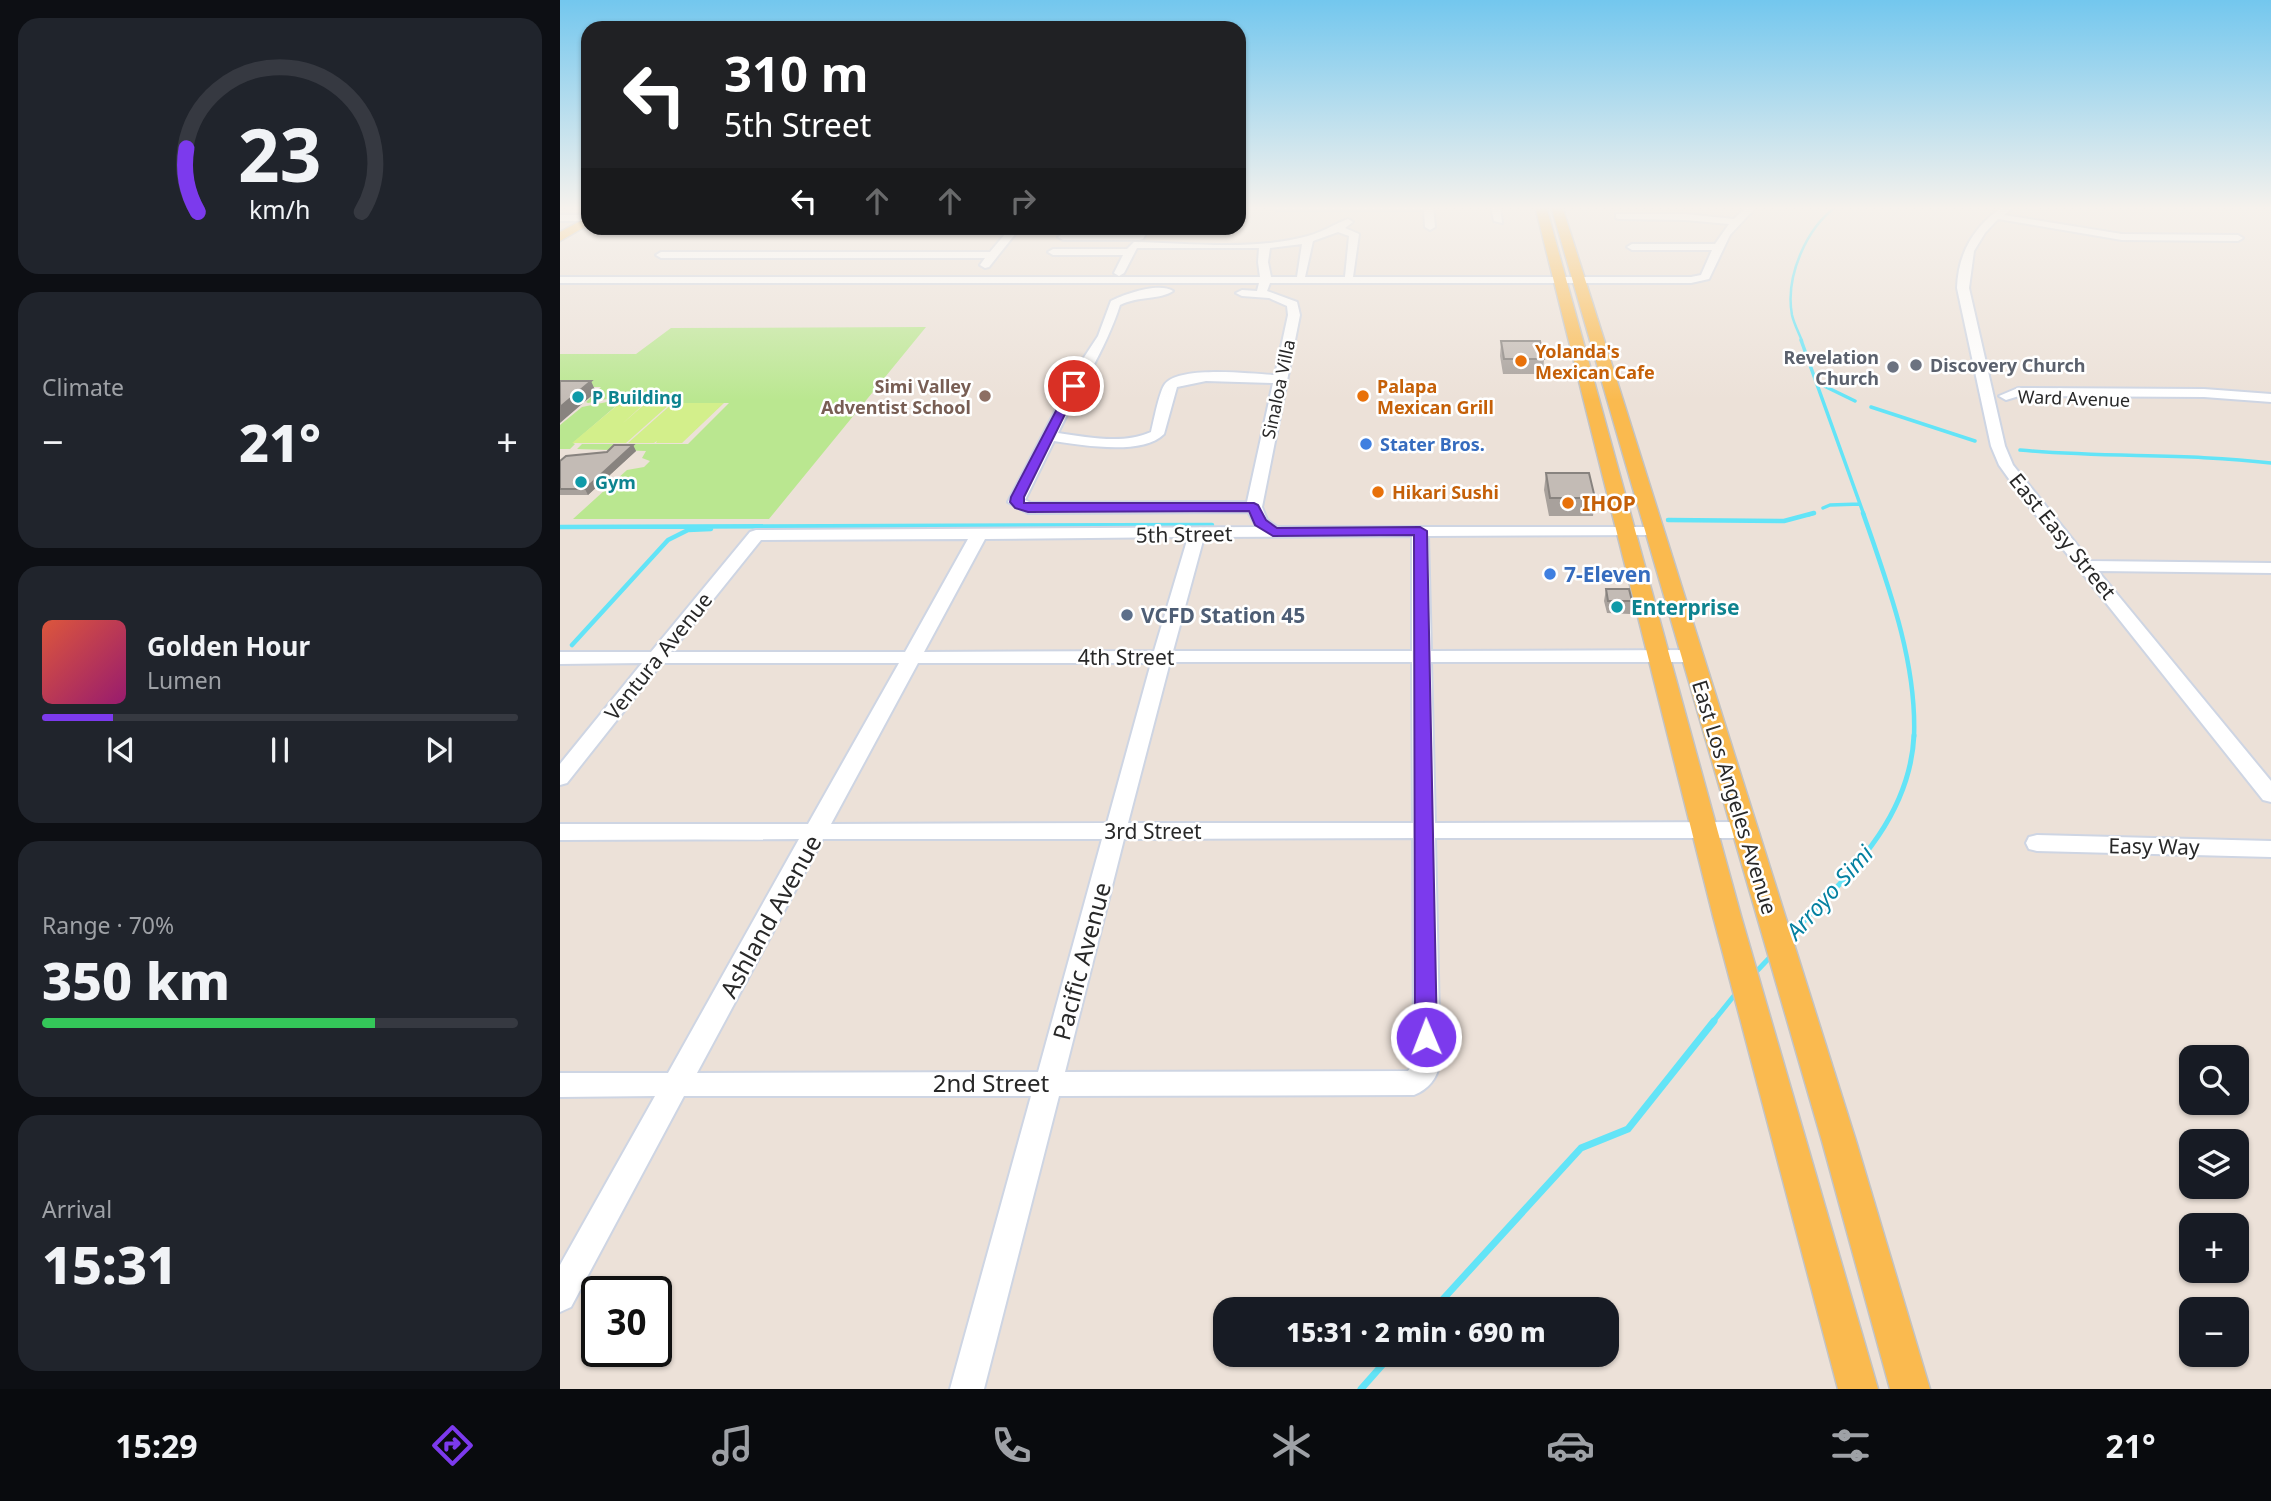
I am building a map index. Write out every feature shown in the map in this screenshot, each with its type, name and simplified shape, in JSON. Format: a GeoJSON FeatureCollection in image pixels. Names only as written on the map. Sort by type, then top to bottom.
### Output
{"type":"FeatureCollection","features":[{"type":"Feature","properties":{"kind":"main road","name":"East Los Angeles Avenue"},"geometry":{"type":"LineString","coordinates":[[1567,271],[1693,656],[1910,1389]]}},
{"type":"Feature","properties":{"kind":"main road","name":"East Los Angeles Avenue"},"geometry":{"type":"LineString","coordinates":[[1569,271],[1626,530],[1727,916],[1858,1389]]}},
{"type":"Feature","properties":{"kind":"street"},"geometry":{"type":"LineString","coordinates":[[973,279],[980,271]]}},
{"type":"Feature","properties":{"kind":"street"},"geometry":{"type":"LineString","coordinates":[[1263,286],[1267,271]]}},
{"type":"Feature","properties":{"kind":"street"},"geometry":{"type":"LineString","coordinates":[[1301,275],[1302,271]]}},
{"type":"Feature","properties":{"kind":"street"},"geometry":{"type":"LineString","coordinates":[[1349,275],[1350,271]]}},
{"type":"Feature","properties":{"kind":"street"},"geometry":{"type":"LineString","coordinates":[[560,280],[973,279],[1263,286],[1691,280],[1705,277],[1707,271]]}},
{"type":"Feature","properties":{"kind":"street","name":"East Easy Street"},"geometry":{"type":"LineString","coordinates":[[1962,271],[1963,288],[1989,395],[1998,446],[2006,465],[2029,497],[2088,566],[2271,795]]}},
{"type":"Feature","properties":{"kind":"street","name":"Sinaloa Villa"},"geometry":{"type":"LineString","coordinates":[[1263,286],[1293,304],[1294,316],[1254,507],[1028,508],[1016,502],[1085,365],[1104,336],[1115,303],[1131,295],[1155,291],[1263,286]]}},
{"type":"Feature","properties":{"kind":"street"},"geometry":{"type":"LineString","coordinates":[[1048,436],[1128,442],[1151,439],[1157,435],[1171,385],[1175,381],[1193,378],[1279,379]]}},
{"type":"Feature","properties":{"kind":"street","name":"Ward Avenue"},"geometry":{"type":"LineString","coordinates":[[1989,395],[2024,400],[2137,396],[2271,398]]}},
{"type":"Feature","properties":{"kind":"street"},"geometry":{"type":"LineString","coordinates":[[1254,507],[1260,522],[1273,532]]}},
{"type":"Feature","properties":{"kind":"street","name":"5th Street"},"geometry":{"type":"LineString","coordinates":[[756,535],[1653,530]]}},
{"type":"Feature","properties":{"kind":"street"},"geometry":{"type":"LineString","coordinates":[[1420,531],[1423,831]]}},
{"type":"Feature","properties":{"kind":"street","name":"Ashland Avenue"},"geometry":{"type":"LineString","coordinates":[[560,1296],[979,534]]}},
{"type":"Feature","properties":{"kind":"street","name":"Pacific Avenue"},"geometry":{"type":"LineString","coordinates":[[967,1389],[1162,656],[1198,534]]}},
{"type":"Feature","properties":{"kind":"street","name":"Ventura Avenue"},"geometry":{"type":"LineString","coordinates":[[560,778],[756,535]]}},
{"type":"Feature","properties":{"kind":"street"},"geometry":{"type":"LineString","coordinates":[[2088,566],[2271,568]]}},
{"type":"Feature","properties":{"kind":"street","name":"4th Street"},"geometry":{"type":"LineString","coordinates":[[560,659],[1693,656]]}},
{"type":"Feature","properties":{"kind":"street","name":"3rd Street"},"geometry":{"type":"LineString","coordinates":[[560,832],[1746,830]]}},
{"type":"Feature","properties":{"kind":"street","name":"2nd Street"},"geometry":{"type":"LineString","coordinates":[[560,1085],[1049,1082],[1405,1084],[1420,1078],[1427,1063],[1423,831]]}},
{"type":"Feature","properties":{"kind":"street","name":"Easy Way"},"geometry":{"type":"LineString","coordinates":[[2037,843],[2271,849]]}},
{"type":"Feature","properties":{"kind":"green space"},"geometry":{"type":"Polygon","coordinates":[[[926,327],[769,519],[573,519],[627,470],[644,467],[650,461],[642,458],[646,451],[577,449],[582,444],[688,444],[729,403],[621,403],[607,399],[588,403],[586,402],[601,387],[560,387],[560,354],[636,354],[671,328],[926,327]]]}},
{"type":"Feature","properties":{"kind":"green space"},"geometry":{"type":"Polygon","coordinates":[[[607,402],[617,405],[573,443],[575,444],[570,449],[560,449],[560,425],[582,407],[607,402]]]}},
{"type":"Feature","properties":{"kind":"green space"},"geometry":{"type":"Polygon","coordinates":[[[620,403],[645,403],[622,424],[646,403],[671,403],[626,443],[572,443],[620,403]]]}},
{"type":"Feature","properties":{"kind":"green space"},"geometry":{"type":"Polygon","coordinates":[[[673,403],[724,403],[682,443],[628,443],[673,403]]]}},
{"type":"Feature","properties":{"kind":"building"},"geometry":{"type":"Polygon","coordinates":[[[1501,341],[1540,341],[1544,359],[1504,359],[1501,341]]]}},
{"type":"Feature","properties":{"kind":"building"},"geometry":{"type":"Polygon","coordinates":[[[560,381],[591,381],[560,407],[560,381]]]}},
{"type":"Feature","properties":{"kind":"building","name":"Gym"},"geometry":{"type":"Polygon","coordinates":[[[614,445],[633,445],[585,489],[560,489],[560,461],[566,456],[607,452],[614,445]]]}},
{"type":"Feature","properties":{"kind":"building"},"geometry":{"type":"Polygon","coordinates":[[[1546,473],[1589,473],[1595,498],[1550,498],[1546,473]]]}},
{"type":"Feature","properties":{"kind":"building"},"geometry":{"type":"Polygon","coordinates":[[[1606,589],[1629,589],[1632,601],[1608,601],[1606,589]]]}},
{"type":"Feature","properties":{"kind":"waterway","name":"Arroyo Simi"},"geometry":{"type":"LineString","coordinates":[[1795,271],[1792,315],[1802,341]]}},
{"type":"Feature","properties":{"kind":"waterway","name":"Arroyo Simi"},"geometry":{"type":"LineString","coordinates":[[1801,340],[1864,515]]}},
{"type":"Feature","properties":{"kind":"waterway"},"geometry":{"type":"LineString","coordinates":[[1818,383],[1855,401]]}},
{"type":"Feature","properties":{"kind":"waterway"},"geometry":{"type":"LineString","coordinates":[[1871,407],[1975,441]]}},
{"type":"Feature","properties":{"kind":"waterway"},"geometry":{"type":"LineString","coordinates":[[2020,450],[2271,463]]}},
{"type":"Feature","properties":{"kind":"waterway"},"geometry":{"type":"LineString","coordinates":[[1823,508],[1830,505],[1860,504]]}},
{"type":"Feature","properties":{"kind":"waterway"},"geometry":{"type":"LineString","coordinates":[[1668,520],[1784,521],[1814,513],[1808,515]]}},
{"type":"Feature","properties":{"kind":"waterway","name":"Arroyo Simi"},"geometry":{"type":"LineString","coordinates":[[1863,513],[1891,595],[1906,652],[1914,709],[1914,735]]}},
{"type":"Feature","properties":{"kind":"waterway"},"geometry":{"type":"LineString","coordinates":[[560,527],[1212,525]]}},
{"type":"Feature","properties":{"kind":"waterway"},"geometry":{"type":"LineString","coordinates":[[572,645],[668,540],[688,530],[711,529]]}},
{"type":"Feature","properties":{"kind":"waterway","name":"Arroyo Simi"},"geometry":{"type":"LineString","coordinates":[[1789,937],[1852,871],[1887,822],[1901,795],[1910,766],[1914,735]]}},
{"type":"Feature","properties":{"kind":"waterway","name":"Arroyo Simi"},"geometry":{"type":"LineString","coordinates":[[1755,973],[1773,954]]}},
{"type":"Feature","properties":{"kind":"waterway","name":"Arroyo Simi"},"geometry":{"type":"LineString","coordinates":[[1712,1023],[1737,992]]}},
{"type":"Feature","properties":{"kind":"waterway","name":"Arroyo Simi"},"geometry":{"type":"LineString","coordinates":[[1445,1297],[1581,1148],[1628,1129],[1714,1021]]}},
{"type":"Feature","properties":{"kind":"waterway","name":"Arroyo Simi"},"geometry":{"type":"LineString","coordinates":[[1361,1389],[1380,1367]]}},
{"type":"Feature","properties":{"kind":"place","name":"Yolanda's Mexican Cafe"},"geometry":{"type":"Point","coordinates":[1521,361]}},
{"type":"Feature","properties":{"kind":"place","name":"Discovery Church"},"geometry":{"type":"Point","coordinates":[1916,365]}},
{"type":"Feature","properties":{"kind":"place","name":"Revelation Church"},"geometry":{"type":"Point","coordinates":[1893,367]}},
{"type":"Feature","properties":{"kind":"place","name":"Simi Valley Adventist School"},"geometry":{"type":"Point","coordinates":[985,396]}},
{"type":"Feature","properties":{"kind":"place","name":"Palapa Mexican Grill"},"geometry":{"type":"Point","coordinates":[1363,396]}},
{"type":"Feature","properties":{"kind":"place","name":"P Building"},"geometry":{"type":"Point","coordinates":[578,397]}},
{"type":"Feature","properties":{"kind":"place","name":"Stater Bros."},"geometry":{"type":"Point","coordinates":[1366,444]}},
{"type":"Feature","properties":{"kind":"place","name":"Gym"},"geometry":{"type":"Point","coordinates":[581,482]}},
{"type":"Feature","properties":{"kind":"place","name":"Hikari Sushi"},"geometry":{"type":"Point","coordinates":[1378,492]}},
{"type":"Feature","properties":{"kind":"place","name":"IHOP"},"geometry":{"type":"Point","coordinates":[1568,503]}},
{"type":"Feature","properties":{"kind":"place","name":"7-Eleven"},"geometry":{"type":"Point","coordinates":[1550,574]}},
{"type":"Feature","properties":{"kind":"place","name":"Enterprise"},"geometry":{"type":"Point","coordinates":[1617,607]}},
{"type":"Feature","properties":{"kind":"place","name":"VCFD Station 45"},"geometry":{"type":"Point","coordinates":[1127,615]}},
{"type":"Feature","properties":{"kind":"route"},"geometry":{"type":"LineString","coordinates":[[1074,386],[1018,497],[1016,502],[1019,505],[1028,508],[1254,507],[1260,522],[1273,532],[1420,531],[1426,1037]]}}]}
